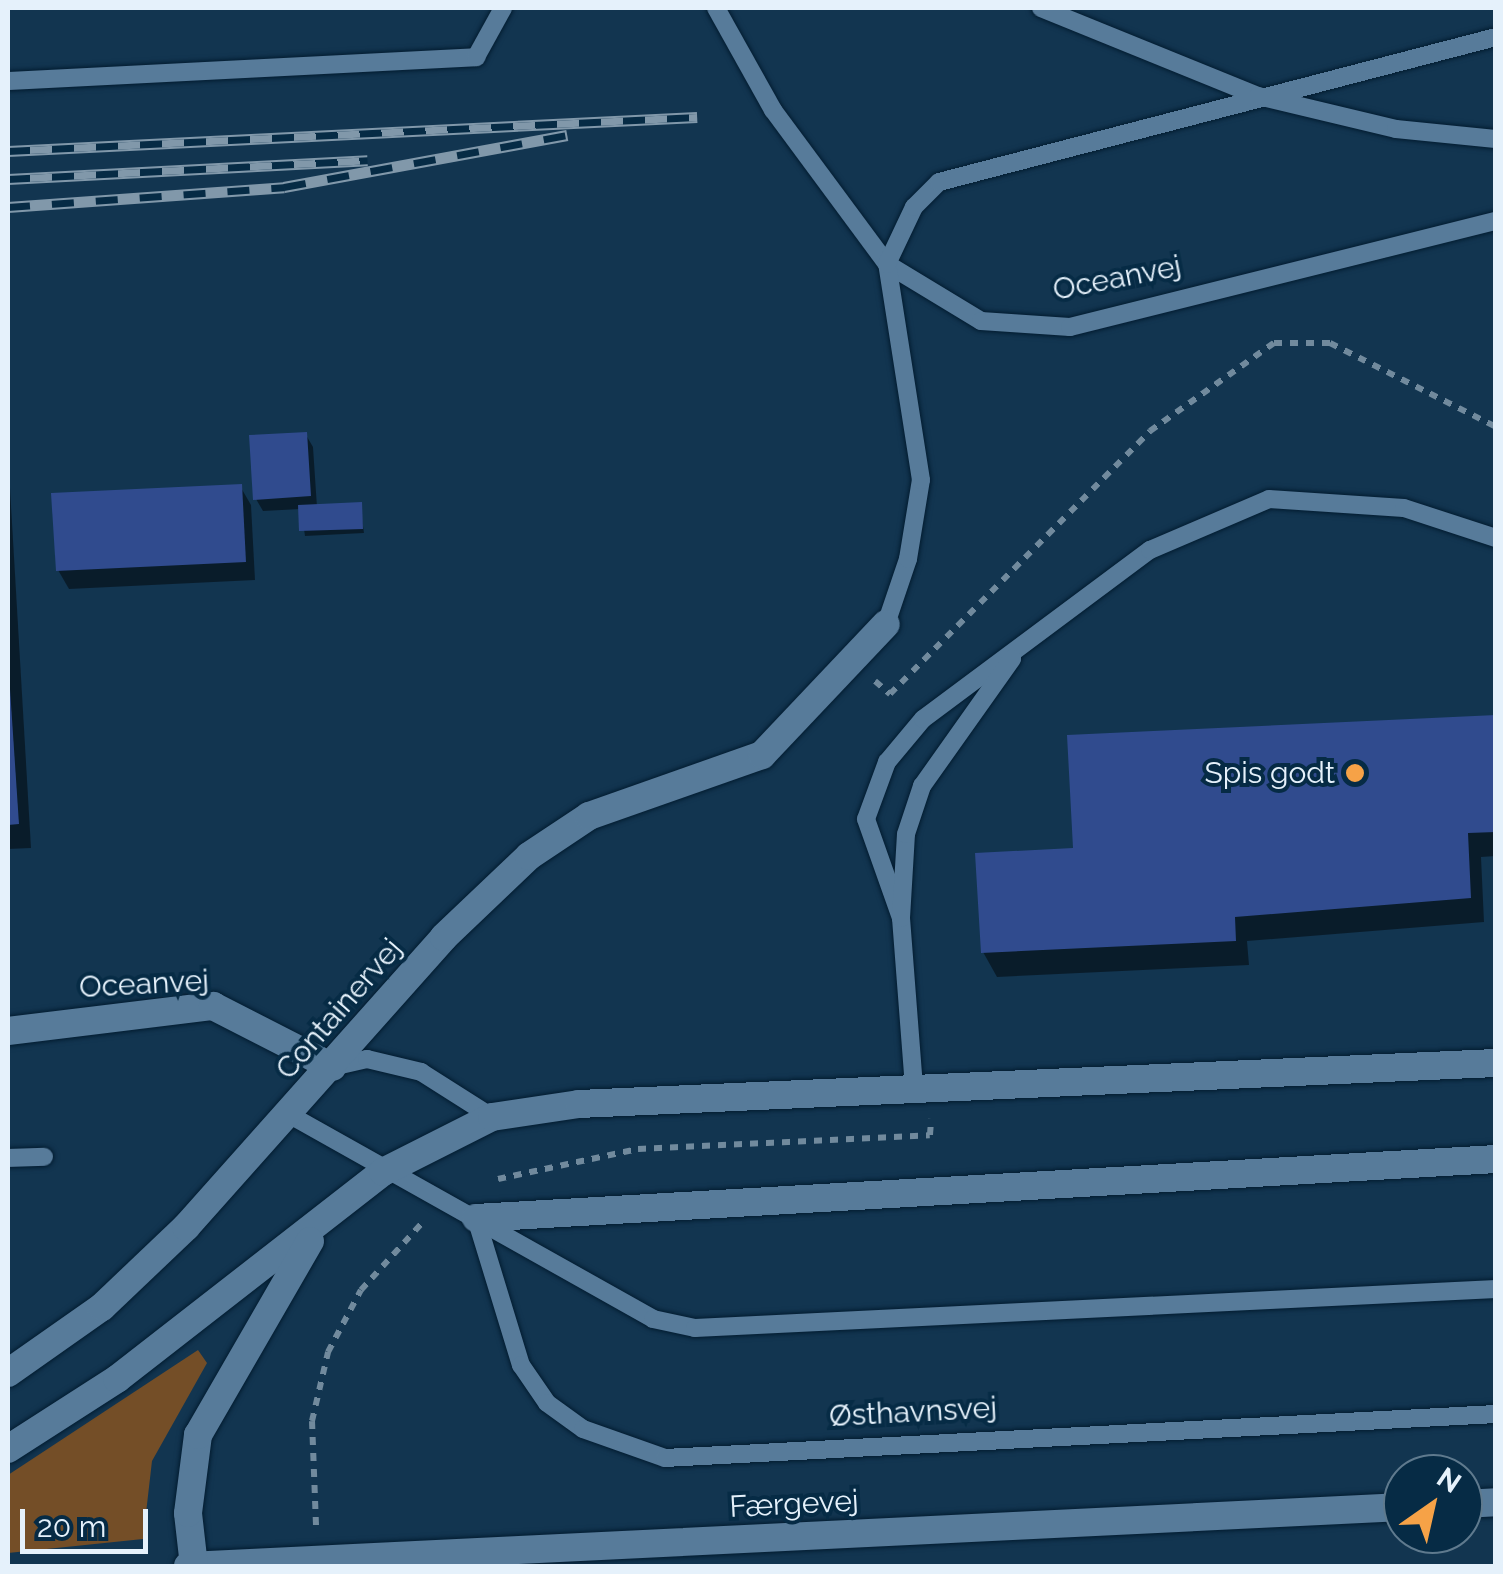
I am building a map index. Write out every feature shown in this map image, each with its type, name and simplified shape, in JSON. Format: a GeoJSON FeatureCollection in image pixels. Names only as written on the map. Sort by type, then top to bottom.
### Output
{"type":"FeatureCollection","features":[{"type":"Feature","properties":{"kind":"street"},"geometry":{"type":"LineString","coordinates":[[851,661],[886,624]]}},
{"type":"Feature","properties":{"kind":"street","name":"Containervej"},"geometry":{"type":"LineString","coordinates":[[8,1374],[102,1308],[290,1115],[444,937],[529,856],[589,816],[762,755],[851,661]]}},
{"type":"Feature","properties":{"kind":"street","name":"Oceanvej"},"geometry":{"type":"LineString","coordinates":[[8,1031],[214,1006],[332,1067]]}},
{"type":"Feature","properties":{"kind":"street"},"geometry":{"type":"LineString","coordinates":[[8,1449],[117,1380],[318,1227],[383,1172],[492,1117],[579,1104],[1496,1064]]}},
{"type":"Feature","properties":{"kind":"street"},"geometry":{"type":"LineString","coordinates":[[476,1218],[1496,1159]]}},
{"type":"Feature","properties":{"kind":"street"},"geometry":{"type":"LineString","coordinates":[[192,1566],[188,1513],[198,1435],[318,1227]]}},
{"type":"Feature","properties":{"kind":"street","name":"Færgevej"},"geometry":{"type":"LineString","coordinates":[[192,1566],[1383,1508]]}},
{"type":"Feature","properties":{"kind":"lane"},"geometry":{"type":"LineString","coordinates":[[8,81],[476,57],[503,8]]}},
{"type":"Feature","properties":{"kind":"lane","name":"Oceanvej"},"geometry":{"type":"LineString","coordinates":[[716,8],[773,110],[887,264],[981,321],[1070,327],[1496,221]]}},
{"type":"Feature","properties":{"kind":"lane"},"geometry":{"type":"LineString","coordinates":[[1041,8],[1258,96],[1396,129],[1496,140]]}},
{"type":"Feature","properties":{"kind":"lane"},"geometry":{"type":"LineString","coordinates":[[886,624],[908,559],[920,480],[887,264],[914,207],[939,182],[963,170],[1496,37]]}},
{"type":"Feature","properties":{"kind":"lane"},"geometry":{"type":"LineString","coordinates":[[901,918],[868,838],[875,783],[923,718],[1150,550],[1269,499],[1404,508],[1496,538]]}},
{"type":"Feature","properties":{"kind":"lane"},"geometry":{"type":"LineString","coordinates":[[914,1087],[901,918],[906,834],[922,786],[1021,646]]}},
{"type":"Feature","properties":{"kind":"lane"},"geometry":{"type":"LineString","coordinates":[[332,1067],[366,1059],[422,1072],[492,1117]]}},
{"type":"Feature","properties":{"kind":"lane"},"geometry":{"type":"LineString","coordinates":[[290,1115],[383,1172],[476,1218],[653,1319],[695,1328],[1496,1289]]}},
{"type":"Feature","properties":{"kind":"lane"},"geometry":{"type":"LineString","coordinates":[[8,1158],[44,1157]]}},
{"type":"Feature","properties":{"kind":"lane","name":"Østhavnsvej"},"geometry":{"type":"LineString","coordinates":[[476,1218],[520,1365],[547,1403],[583,1429],[666,1458],[1496,1414]]}},
{"type":"Feature","properties":{"kind":"path"},"geometry":{"type":"LineString","coordinates":[[851,661],[890,694],[1150,431],[1274,342],[1330,343],[1496,428]]}},
{"type":"Feature","properties":{"kind":"shaded area"},"geometry":{"type":"Polygon","coordinates":[[[198,1350],[207,1363],[152,1461],[143,1539],[8,1553],[8,1475],[198,1350]]]}},
{"type":"Feature","properties":{"kind":"building"},"geometry":{"type":"Polygon","coordinates":[[[307,432],[311,496],[253,500],[249,435],[307,432]]]}},
{"type":"Feature","properties":{"kind":"building"},"geometry":{"type":"Polygon","coordinates":[[[242,484],[246,562],[56,571],[51,493],[242,484]]]}},
{"type":"Feature","properties":{"kind":"building"},"geometry":{"type":"Polygon","coordinates":[[[362,502],[363,529],[299,531],[298,505],[362,502]]]}},
{"type":"Feature","properties":{"kind":"building"},"geometry":{"type":"Polygon","coordinates":[[[8,659],[19,824],[8,825],[8,659]]]}},
{"type":"Feature","properties":{"kind":"building"},"geometry":{"type":"Polygon","coordinates":[[[1496,715],[1496,832],[1468,833],[1471,898],[1235,917],[1236,941],[981,953],[975,853],[1073,848],[1067,735],[1496,715]]]}},
{"type":"Feature","properties":{"kind":"railway"},"geometry":{"type":"LineString","coordinates":[[8,151],[697,117]]}},
{"type":"Feature","properties":{"kind":"railway"},"geometry":{"type":"LineString","coordinates":[[8,207],[284,187],[567,135]]}},
{"type":"Feature","properties":{"kind":"railway"},"geometry":{"type":"LineString","coordinates":[[8,179],[367,160]]}},
{"type":"Feature","properties":{"kind":"place","name":"Spis godt"},"geometry":{"type":"Point","coordinates":[1355,773]}}]}
